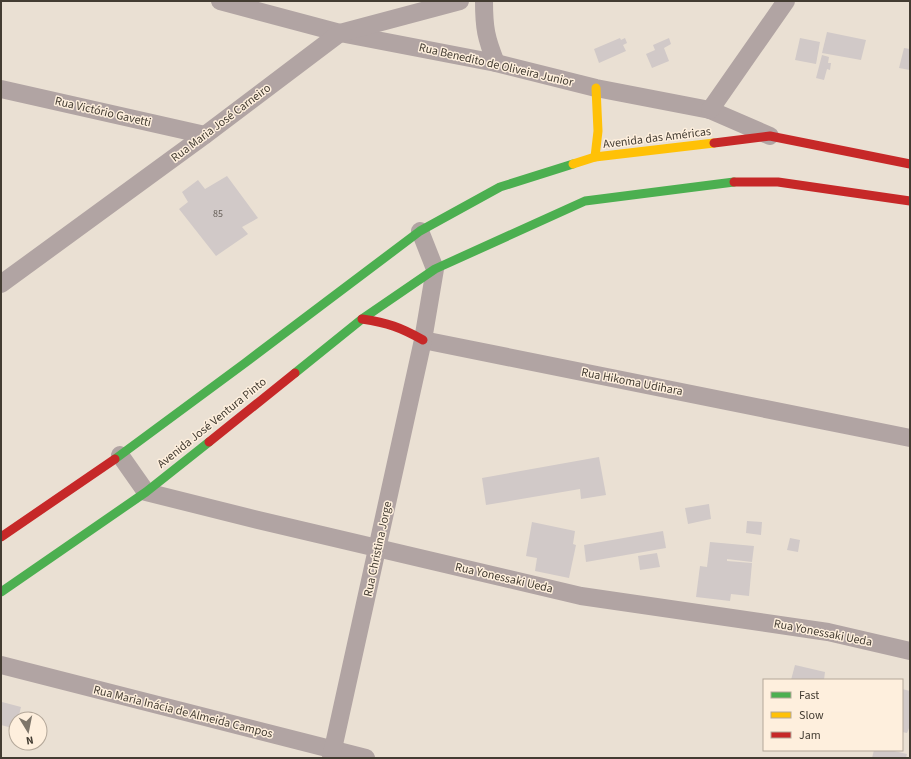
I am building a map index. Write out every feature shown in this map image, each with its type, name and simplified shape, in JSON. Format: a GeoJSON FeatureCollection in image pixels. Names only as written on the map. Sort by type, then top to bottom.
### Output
{"type":"FeatureCollection","features":[{"type":"Feature","properties":{"kind":"main road"},"geometry":{"type":"LineString","coordinates":[[595,158],[599,139],[596,88]]}},
{"type":"Feature","properties":{"kind":"main road","name":"Avenida das Américas"},"geometry":{"type":"LineString","coordinates":[[420,231],[500,187],[595,158],[770,136],[910,164]]}},
{"type":"Feature","properties":{"kind":"main road"},"geometry":{"type":"LineString","coordinates":[[435,269],[585,201],[734,182],[778,182],[910,201]]}},
{"type":"Feature","properties":{"kind":"main road"},"geometry":{"type":"LineString","coordinates":[[1,538],[120,456],[420,231]]}},
{"type":"Feature","properties":{"kind":"main road","name":"Avenida José Ventura Pinto"},"geometry":{"type":"LineString","coordinates":[[1,592],[146,492],[362,319],[435,269]]}},
{"type":"Feature","properties":{"kind":"main road"},"geometry":{"type":"LineString","coordinates":[[362,319],[386,323],[403,329],[423,340]]}},
{"type":"Feature","properties":{"kind":"street","name":"Rua Benedito de Oliveira Junior"},"geometry":{"type":"LineString","coordinates":[[220,1],[340,33],[496,63],[596,88],[710,110],[770,136]]}},
{"type":"Feature","properties":{"kind":"street"},"geometry":{"type":"LineString","coordinates":[[484,1],[484,25],[487,40],[496,63]]}},
{"type":"Feature","properties":{"kind":"street"},"geometry":{"type":"LineString","coordinates":[[710,110],[786,1]]}},
{"type":"Feature","properties":{"kind":"street","name":"Rua Maria José Carneiro"},"geometry":{"type":"LineString","coordinates":[[1,284],[205,135],[340,33],[454,2]]}},
{"type":"Feature","properties":{"kind":"street","name":"Rua Victório Gavetti"},"geometry":{"type":"LineString","coordinates":[[1,89],[205,135]]}},
{"type":"Feature","properties":{"kind":"street"},"geometry":{"type":"LineString","coordinates":[[420,231],[435,269],[423,340]]}},
{"type":"Feature","properties":{"kind":"street","name":"Rua Hikoma Udihara"},"geometry":{"type":"LineString","coordinates":[[423,340],[910,438]]}},
{"type":"Feature","properties":{"kind":"street","name":"Rua Christina Jorge"},"geometry":{"type":"LineString","coordinates":[[332,754],[423,340]]}},
{"type":"Feature","properties":{"kind":"street"},"geometry":{"type":"LineString","coordinates":[[120,456],[146,492]]}},
{"type":"Feature","properties":{"kind":"street","name":"Rua Yonessaki Ueda"},"geometry":{"type":"LineString","coordinates":[[146,492],[378,549],[581,596],[828,632],[910,651]]}},
{"type":"Feature","properties":{"kind":"street","name":"Rua Maria Inácia de Almeida Campos"},"geometry":{"type":"LineString","coordinates":[[1,665],[332,754],[366,758]]}},
{"type":"Feature","properties":{"kind":"building"},"geometry":{"type":"Polygon","coordinates":[[[827,32],[866,40],[861,60],[822,53],[827,32]]]}},
{"type":"Feature","properties":{"kind":"building"},"geometry":{"type":"Polygon","coordinates":[[[620,38],[621,40],[625,38],[627,43],[623,45],[626,51],[599,63],[594,49],[620,38]]]}},
{"type":"Feature","properties":{"kind":"building"},"geometry":{"type":"Polygon","coordinates":[[[669,38],[671,44],[664,48],[669,61],[652,68],[646,54],[655,50],[653,45],[669,38]]]}},
{"type":"Feature","properties":{"kind":"building"},"geometry":{"type":"Polygon","coordinates":[[[800,38],[820,42],[816,64],[795,60],[800,38]]]}},
{"type":"Feature","properties":{"kind":"building"},"geometry":{"type":"Polygon","coordinates":[[[904,48],[910,49],[910,70],[899,68],[904,48]]]}},
{"type":"Feature","properties":{"kind":"building"},"geometry":{"type":"Polygon","coordinates":[[[822,55],[829,57],[828,63],[831,63],[830,70],[827,69],[824,80],[816,78],[822,55]]]}},
{"type":"Feature","properties":{"kind":"building"},"geometry":{"type":"Polygon","coordinates":[[[227,176],[258,218],[242,227],[248,234],[216,256],[179,209],[188,202],[182,192],[198,180],[205,189],[227,176]]]}},
{"type":"Feature","properties":{"kind":"building"},"geometry":{"type":"Polygon","coordinates":[[[599,457],[606,495],[581,499],[580,489],[486,505],[482,478],[599,457]]]}},
{"type":"Feature","properties":{"kind":"building"},"geometry":{"type":"Polygon","coordinates":[[[709,504],[711,519],[688,524],[685,508],[709,504]]]}},
{"type":"Feature","properties":{"kind":"building"},"geometry":{"type":"Polygon","coordinates":[[[747,521],[762,522],[761,535],[746,533],[747,521]]]}},
{"type":"Feature","properties":{"kind":"building"},"geometry":{"type":"Polygon","coordinates":[[[532,522],[575,531],[573,544],[576,545],[569,578],[535,571],[537,558],[526,556],[532,522]]]}},
{"type":"Feature","properties":{"kind":"building"},"geometry":{"type":"Polygon","coordinates":[[[663,531],[666,548],[586,562],[584,545],[663,531]]]}},
{"type":"Feature","properties":{"kind":"building"},"geometry":{"type":"Polygon","coordinates":[[[790,538],[800,540],[798,552],[787,550],[790,538]]]}},
{"type":"Feature","properties":{"kind":"building"},"geometry":{"type":"Polygon","coordinates":[[[710,542],[754,546],[752,562],[727,559],[727,561],[752,563],[749,596],[731,594],[730,601],[696,597],[700,566],[707,567],[710,542]]]}},
{"type":"Feature","properties":{"kind":"building"},"geometry":{"type":"Polygon","coordinates":[[[657,553],[660,567],[640,570],[638,556],[657,553]]]}},
{"type":"Feature","properties":{"kind":"building"},"geometry":{"type":"Polygon","coordinates":[[[795,665],[825,672],[824,679],[791,679],[795,665]]]}},
{"type":"Feature","properties":{"kind":"building"},"geometry":{"type":"Polygon","coordinates":[[[903,689],[910,691],[910,726],[907,733],[903,732],[903,689]]]}},
{"type":"Feature","properties":{"kind":"building"},"geometry":{"type":"Polygon","coordinates":[[[2,702],[21,707],[20,711],[8,711],[8,727],[1,725],[2,702]]]}},
{"type":"Feature","properties":{"kind":"building"},"geometry":{"type":"Polygon","coordinates":[[[874,751],[894,751],[907,754],[906,758],[872,758],[874,751]]]}},
{"type":"Feature","properties":{"kind":"traffic: fast"},"geometry":{"type":"LineString","coordinates":[[115,459],[420,231],[500,187],[573,164]]}},
{"type":"Feature","properties":{"kind":"traffic: fast"},"geometry":{"type":"LineString","coordinates":[[295,373],[362,319],[435,269],[585,201],[734,182]]}},
{"type":"Feature","properties":{"kind":"traffic: fast"},"geometry":{"type":"LineString","coordinates":[[1,592],[146,492],[209,442]]}},
{"type":"Feature","properties":{"kind":"traffic: slow"},"geometry":{"type":"LineString","coordinates":[[595,157],[598,131],[596,88]]}},
{"type":"Feature","properties":{"kind":"traffic: slow"},"geometry":{"type":"LineString","coordinates":[[573,164],[595,157],[714,143]]}},
{"type":"Feature","properties":{"kind":"traffic: jam"},"geometry":{"type":"LineString","coordinates":[[714,143],[770,136],[910,164]]}},
{"type":"Feature","properties":{"kind":"traffic: jam"},"geometry":{"type":"LineString","coordinates":[[734,182],[778,182],[910,201]]}},
{"type":"Feature","properties":{"kind":"traffic: jam"},"geometry":{"type":"LineString","coordinates":[[362,319],[394,326],[423,340]]}},
{"type":"Feature","properties":{"kind":"traffic: jam"},"geometry":{"type":"LineString","coordinates":[[209,442],[295,373]]}},
{"type":"Feature","properties":{"kind":"traffic: jam"},"geometry":{"type":"LineString","coordinates":[[1,537],[115,459]]}}]}
